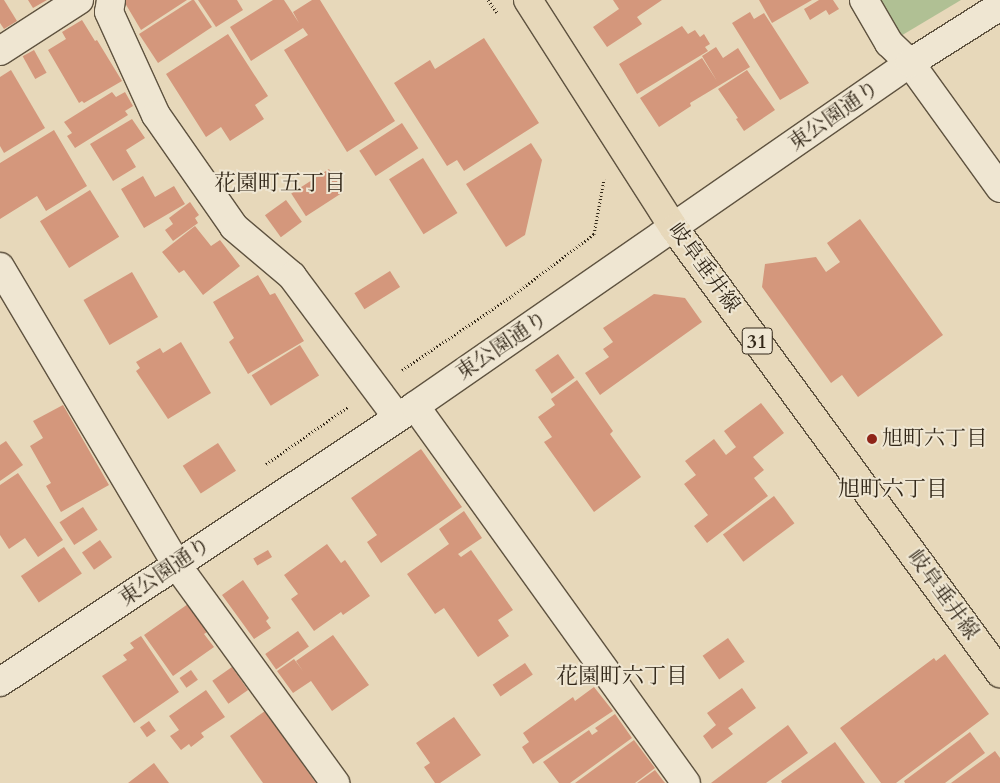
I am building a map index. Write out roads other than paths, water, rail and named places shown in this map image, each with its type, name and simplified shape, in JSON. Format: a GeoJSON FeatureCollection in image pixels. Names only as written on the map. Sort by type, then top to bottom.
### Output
{"type":"FeatureCollection","features":[{"type":"Feature","properties":{"kind":"main road","name":"岐阜垂井線"},"geometry":{"type":"LineString","coordinates":[[528,0],[674,228],[1000,673]]}},
{"type":"Feature","properties":{"kind":"street"},"geometry":{"type":"LineString","coordinates":[[0,51],[79,0]]}},
{"type":"Feature","properties":{"kind":"street"},"geometry":{"type":"LineString","coordinates":[[111,0],[110,12],[156,115],[234,228],[292,276],[406,412],[686,783]]}},
{"type":"Feature","properties":{"kind":"street"},"geometry":{"type":"LineString","coordinates":[[864,0],[889,43],[910,63],[1000,188]]}},
{"type":"Feature","properties":{"kind":"street","name":"東公園通り"},"geometry":{"type":"LineString","coordinates":[[0,682],[406,412],[910,63],[1000,6]]}},
{"type":"Feature","properties":{"kind":"street"},"geometry":{"type":"LineString","coordinates":[[0,267],[176,564],[335,783]]}},
{"type":"Feature","properties":{"kind":"place","name":"旭町六丁目"},"geometry":{"type":"Point","coordinates":[872,439]}},
{"type":"Feature","properties":{"kind":"district","name":"花園町五丁目"},"geometry":{"type":"Point","coordinates":[280,184]}},
{"type":"Feature","properties":{"kind":"district","name":"旭町六丁目"},"geometry":{"type":"Point","coordinates":[893,490]}},
{"type":"Feature","properties":{"kind":"district","name":"花園町六丁目"},"geometry":{"type":"Point","coordinates":[622,677]}}]}
